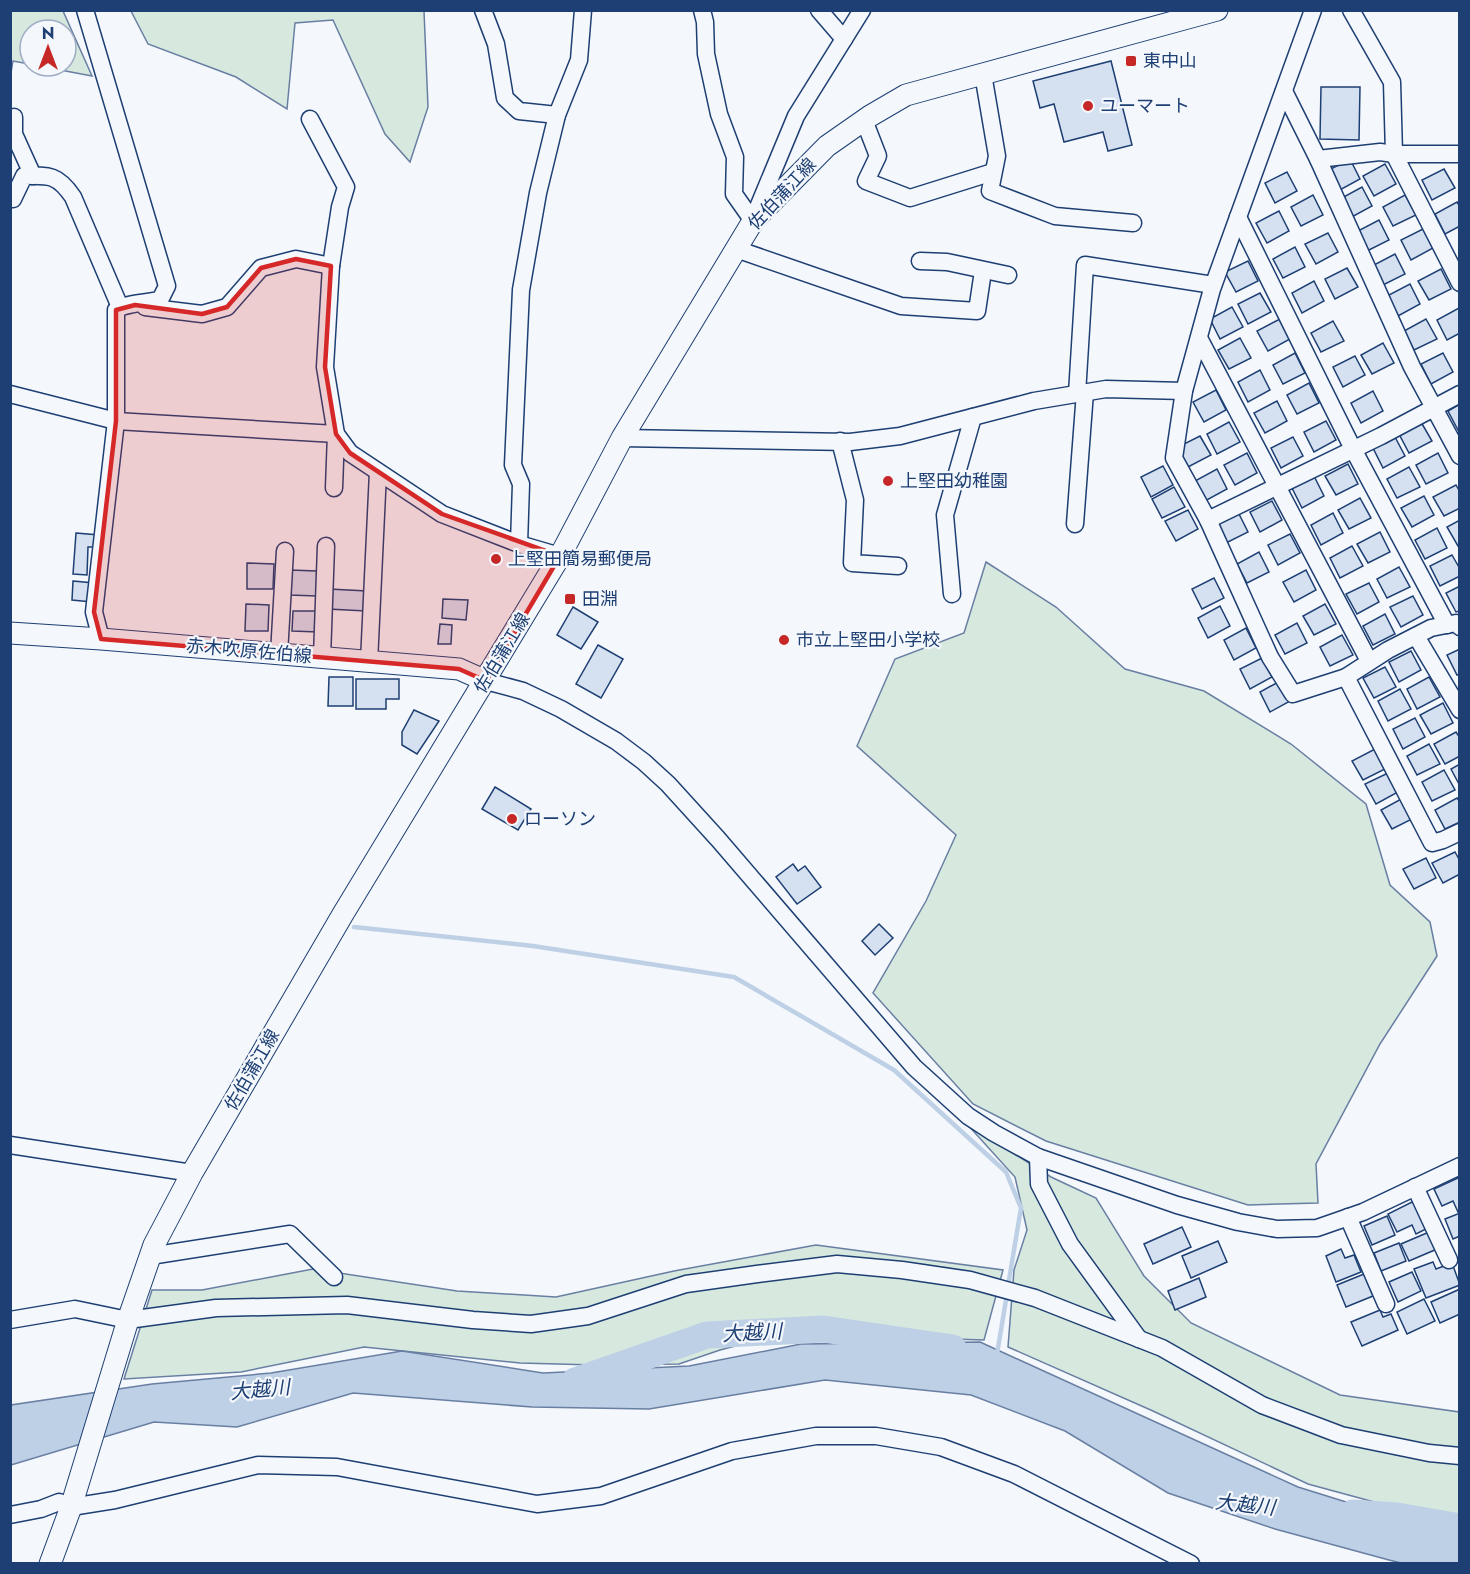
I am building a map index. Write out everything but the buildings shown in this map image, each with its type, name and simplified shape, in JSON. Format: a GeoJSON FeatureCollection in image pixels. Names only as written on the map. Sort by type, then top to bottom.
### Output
{"type":"FeatureCollection","features":[{"type":"Feature","properties":{"kind":"main road","name":"佐伯蒲江線"},"geometry":{"type":"LineString","coordinates":[[50,1563],[71,1507],[128,1320],[154,1245],[192,1173],[341,918],[486,681],[560,555],[622,438],[753,221],[827,146],[906,95],[1217,10]]}},
{"type":"Feature","properties":{"kind":"main road","name":"赤木吹原佐伯線"},"geometry":{"type":"LineString","coordinates":[[10,633],[459,669],[486,681]]}},
{"type":"Feature","properties":{"kind":"street"},"geometry":{"type":"LineString","coordinates":[[85,10],[167,286],[160,300],[116,310],[116,421],[94,612],[101,639]]}},
{"type":"Feature","properties":{"kind":"street"},"geometry":{"type":"LineString","coordinates":[[483,10],[496,44],[505,98],[519,111],[557,115]]}},
{"type":"Feature","properties":{"kind":"street"},"geometry":{"type":"LineString","coordinates":[[519,544],[521,484],[513,465],[521,290],[538,193],[557,115],[579,60],[583,10]]}},
{"type":"Feature","properties":{"kind":"street"},"geometry":{"type":"LineString","coordinates":[[702,10],[705,22],[706,54],[719,114],[735,157],[734,194],[753,221]]}},
{"type":"Feature","properties":{"kind":"street"},"geometry":{"type":"LineString","coordinates":[[819,10],[844,39]]}},
{"type":"Feature","properties":{"kind":"street"},"geometry":{"type":"LineString","coordinates":[[753,221],[796,116],[862,10]]}},
{"type":"Feature","properties":{"kind":"street"},"geometry":{"type":"LineString","coordinates":[[1238,217],[1353,449],[1453,626],[1431,628],[1369,661],[1346,677],[1293,694],[1270,657],[1208,520],[1173,458],[1184,392],[1213,285],[1313,10]]}},
{"type":"Feature","properties":{"kind":"street"},"geometry":{"type":"LineString","coordinates":[[1351,10],[1392,82],[1394,154],[1460,283]]}},
{"type":"Feature","properties":{"kind":"street"},"geometry":{"type":"LineString","coordinates":[[983,74],[997,156],[990,191],[1055,216],[1133,223]]}},
{"type":"Feature","properties":{"kind":"street"},"geometry":{"type":"LineString","coordinates":[[1284,91],[1318,159],[1432,407],[1443,422],[1460,456]]}},
{"type":"Feature","properties":{"kind":"street"},"geometry":{"type":"LineString","coordinates":[[14,117],[14,134],[33,176]]}},
{"type":"Feature","properties":{"kind":"street"},"geometry":{"type":"LineString","coordinates":[[310,119],[346,187],[340,207],[331,266],[325,367],[336,434],[334,488]]}},
{"type":"Feature","properties":{"kind":"street"},"geometry":{"type":"LineString","coordinates":[[864,120],[878,156],[866,182],[910,198],[993,172]]}},
{"type":"Feature","properties":{"kind":"street"},"geometry":{"type":"LineString","coordinates":[[1318,159],[1380,152],[1460,154]]}},
{"type":"Feature","properties":{"kind":"street"},"geometry":{"type":"LineString","coordinates":[[10,200],[13,199],[24,176],[42,175],[63,182],[73,196],[128,306]]}},
{"type":"Feature","properties":{"kind":"street"},"geometry":{"type":"LineString","coordinates":[[736,249],[901,306],[977,310],[983,271]]}},
{"type":"Feature","properties":{"kind":"street"},"geometry":{"type":"LineString","coordinates":[[128,306],[202,314],[227,307],[261,268],[296,259],[331,266]]}},
{"type":"Feature","properties":{"kind":"street"},"geometry":{"type":"LineString","coordinates":[[920,261],[947,262],[1008,275]]}},
{"type":"Feature","properties":{"kind":"street"},"geometry":{"type":"LineString","coordinates":[[1075,524],[1086,265],[1213,285]]}},
{"type":"Feature","properties":{"kind":"street"},"geometry":{"type":"LineString","coordinates":[[1198,338],[1369,661]]}},
{"type":"Feature","properties":{"kind":"street"},"geometry":{"type":"LineString","coordinates":[[622,438],[840,441],[900,436],[1034,401],[1106,389],[1184,392]]}},
{"type":"Feature","properties":{"kind":"street"},"geometry":{"type":"LineString","coordinates":[[10,394],[116,421],[336,434]]}},
{"type":"Feature","properties":{"kind":"street"},"geometry":{"type":"LineString","coordinates":[[1208,520],[1460,394]]}},
{"type":"Feature","properties":{"kind":"street"},"geometry":{"type":"LineString","coordinates":[[952,594],[945,515],[973,417]]}},
{"type":"Feature","properties":{"kind":"street"},"geometry":{"type":"LineString","coordinates":[[336,434],[350,453],[442,514],[519,544],[560,555]]}},
{"type":"Feature","properties":{"kind":"street"},"geometry":{"type":"LineString","coordinates":[[840,441],[855,500],[852,563],[898,566]]}},
{"type":"Feature","properties":{"kind":"street"},"geometry":{"type":"LineString","coordinates":[[369,662],[378,472]]}},
{"type":"Feature","properties":{"kind":"street"},"geometry":{"type":"LineString","coordinates":[[321,657],[326,546]]}},
{"type":"Feature","properties":{"kind":"street"},"geometry":{"type":"LineString","coordinates":[[279,654],[285,550]]}},
{"type":"Feature","properties":{"kind":"street"},"geometry":{"type":"LineString","coordinates":[[1416,636],[1460,710]]}},
{"type":"Feature","properties":{"kind":"street"},"geometry":{"type":"LineString","coordinates":[[1346,677],[1432,843],[1460,832]]}},
{"type":"Feature","properties":{"kind":"street"},"geometry":{"type":"LineString","coordinates":[[486,681],[523,691],[561,709],[616,741],[644,762],[668,784],[756,882],[884,1035],[914,1067],[968,1116],[1038,1157],[1177,1205],[1238,1222],[1277,1229],[1317,1228],[1348,1217],[1460,1166]]}},
{"type":"Feature","properties":{"kind":"street"},"geometry":{"type":"LineString","coordinates":[[10,1145],[192,1173]]}},
{"type":"Feature","properties":{"kind":"street"},"geometry":{"type":"LineString","coordinates":[[1038,1157],[1039,1184],[1070,1244],[1139,1339]]}},
{"type":"Feature","properties":{"kind":"street"},"geometry":{"type":"LineString","coordinates":[[1415,1187],[1449,1260]]}},
{"type":"Feature","properties":{"kind":"street"},"geometry":{"type":"LineString","coordinates":[[1348,1217],[1386,1304]]}},
{"type":"Feature","properties":{"kind":"street"},"geometry":{"type":"LineString","coordinates":[[150,1256],[290,1234],[334,1277]]}},
{"type":"Feature","properties":{"kind":"street"},"geometry":{"type":"LineString","coordinates":[[10,1320],[75,1309],[128,1320],[216,1308],[347,1305],[473,1320],[531,1324],[588,1316],[686,1284],[837,1264],[902,1270],[970,1280],[1035,1298],[1162,1348],[1262,1405],[1341,1435],[1429,1453],[1460,1456]]}},
{"type":"Feature","properties":{"kind":"street"},"geometry":{"type":"LineString","coordinates":[[10,1515],[41,1509],[59,1502],[71,1507],[115,1500],[258,1466],[337,1467],[537,1504],[601,1496],[732,1451],[816,1436],[876,1436],[941,1447],[1014,1474],[1191,1563]]}},
{"type":"Feature","properties":{"kind":"highlighted area"},"geometry":{"type":"Polygon","coordinates":[[[296,259],[331,266],[325,367],[336,434],[350,453],[442,514],[560,556],[486,681],[459,669],[101,639],[94,612],[116,421],[116,310],[135,305],[202,314],[227,307],[261,268],[296,259]]]}},
{"type":"Feature","properties":{"kind":"shaded area"},"geometry":{"type":"Polygon","coordinates":[[[11,10],[63,11],[66,18],[18,18],[18,62],[13,61],[11,73],[11,10]]]}},
{"type":"Feature","properties":{"kind":"shaded area"},"geometry":{"type":"Polygon","coordinates":[[[131,11],[424,11],[428,107],[410,162],[385,134],[333,20],[295,23],[287,109],[236,77],[148,44],[131,11]]]}},
{"type":"Feature","properties":{"kind":"shaded area"},"geometry":{"type":"Polygon","coordinates":[[[78,45],[92,76],[78,73],[78,45]]]}},
{"type":"Feature","properties":{"kind":"shaded area"},"geometry":{"type":"Polygon","coordinates":[[[986,562],[1056,607],[1125,669],[1204,691],[1291,744],[1366,804],[1390,885],[1430,922],[1437,956],[1380,1044],[1316,1164],[1318,1203],[1248,1205],[1046,1141],[973,1104],[873,993],[926,901],[956,835],[857,746],[895,659],[964,633],[986,562]]]}},
{"type":"Feature","properties":{"kind":"shaded area"},"geometry":{"type":"Polygon","coordinates":[[[966,1123],[1051,1177],[1096,1198],[1144,1276],[1191,1323],[1340,1395],[1459,1412],[1459,1520],[1411,1512],[1308,1484],[1153,1411],[1008,1347],[1014,1270],[1027,1230],[1015,1177],[966,1123]]]}},
{"type":"Feature","properties":{"kind":"shaded area"},"geometry":{"type":"Polygon","coordinates":[[[816,1245],[1003,1270],[984,1340],[952,1339],[823,1323],[720,1350],[679,1364],[520,1363],[364,1347],[241,1372],[124,1379],[152,1290],[202,1290],[313,1269],[457,1291],[556,1297],[674,1271],[816,1245]]]}},
{"type":"Feature","properties":{"kind":"water"},"geometry":{"type":"Polygon","coordinates":[[[980,1342],[1298,1487],[1436,1530],[1459,1530],[1459,1563],[1405,1564],[1275,1529],[1168,1493],[1065,1431],[971,1395],[825,1380],[649,1409],[532,1407],[353,1393],[237,1427],[154,1422],[11,1465],[11,1405],[152,1384],[271,1373],[402,1351],[543,1373],[689,1366],[801,1344],[980,1342]]]}},
{"type":"Feature","properties":{"kind":"waterway"},"geometry":{"type":"LineString","coordinates":[[354,927],[533,946],[734,977],[894,1070],[1006,1172],[1021,1208],[1008,1286]]}},
{"type":"Feature","properties":{"kind":"waterway"},"geometry":{"type":"LineString","coordinates":[[997,1354],[1007,1294]]}},
{"type":"Feature","properties":{"kind":"waterway","name":"大越川"},"geometry":{"type":"LineString","coordinates":[[575,1381],[707,1335],[823,1329],[953,1348]]}},
{"type":"Feature","properties":{"kind":"waterway","name":"大越川"},"geometry":{"type":"LineString","coordinates":[[1353,1513],[1397,1516],[1460,1527]]}},
{"type":"Feature","properties":{"kind":"place","name":"東中山"},"geometry":{"type":"Point","coordinates":[1131,61]}},
{"type":"Feature","properties":{"kind":"place","name":"ユーマート"},"geometry":{"type":"Point","coordinates":[1088,106]}},
{"type":"Feature","properties":{"kind":"place","name":"上堅田幼稚園"},"geometry":{"type":"Point","coordinates":[888,481]}},
{"type":"Feature","properties":{"kind":"place","name":"上堅田簡易郵便局"},"geometry":{"type":"Point","coordinates":[496,559]}},
{"type":"Feature","properties":{"kind":"place","name":"田淵"},"geometry":{"type":"Point","coordinates":[570,599]}},
{"type":"Feature","properties":{"kind":"place","name":"市立上堅田小学校"},"geometry":{"type":"Point","coordinates":[784,640]}},
{"type":"Feature","properties":{"kind":"place","name":"ローソン"},"geometry":{"type":"Point","coordinates":[512,819]}}]}
